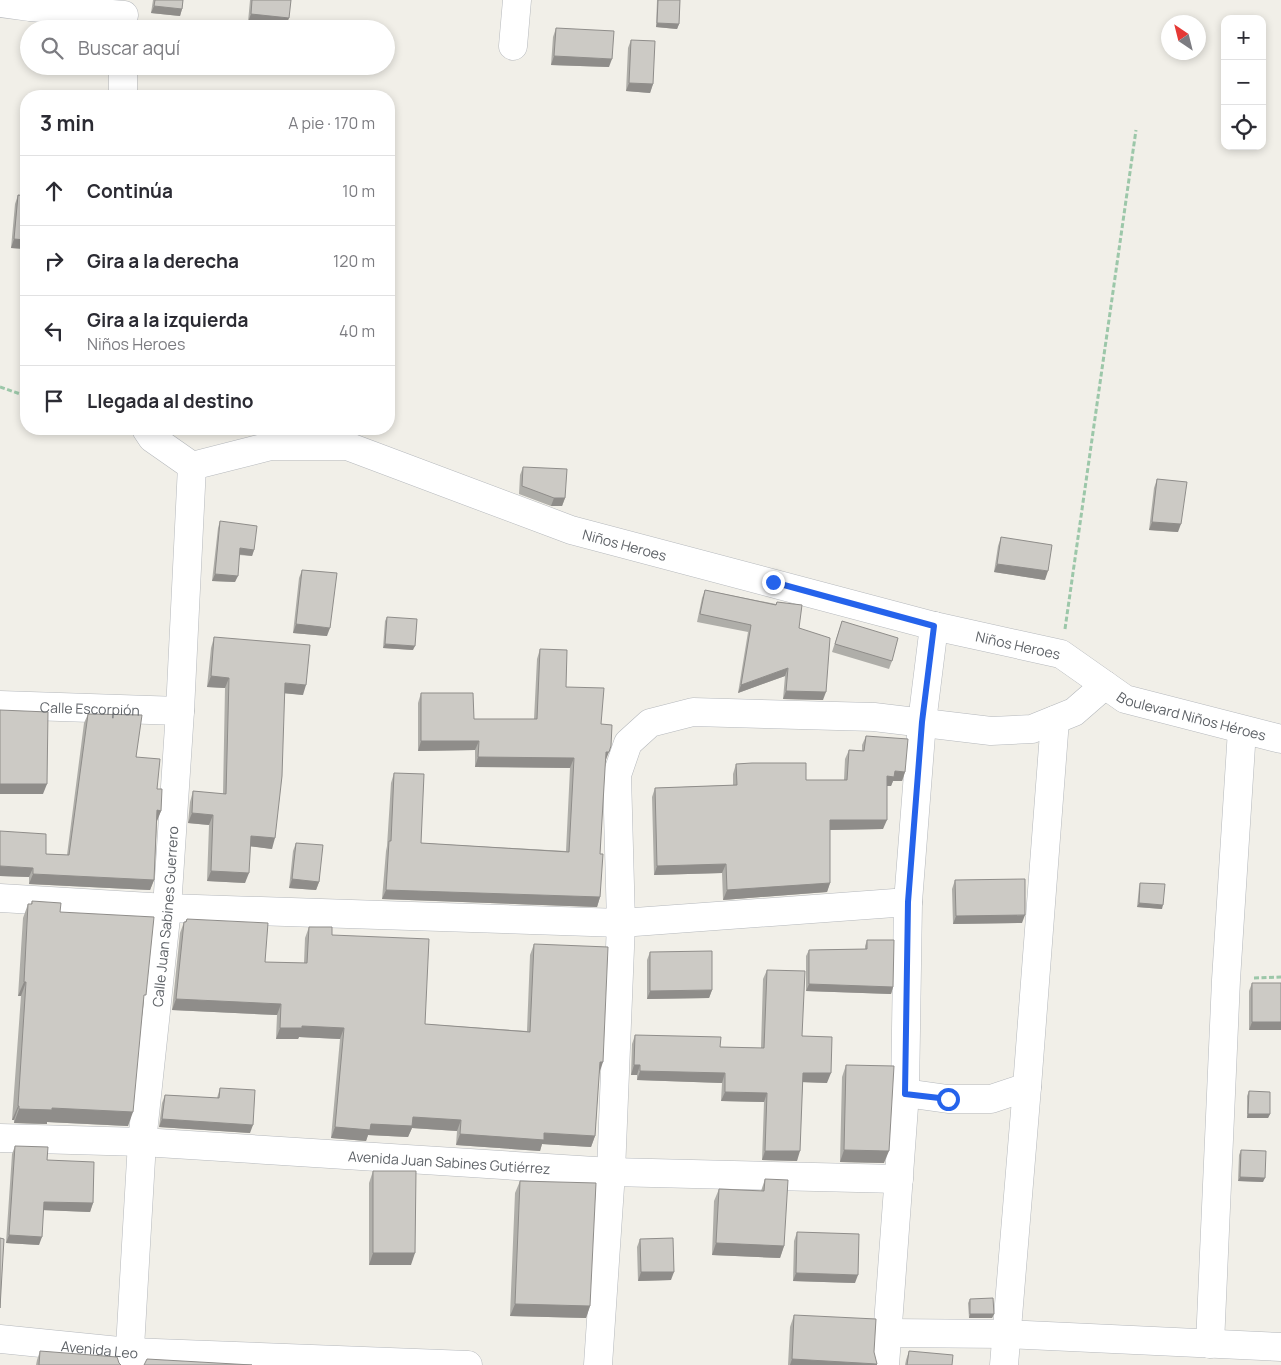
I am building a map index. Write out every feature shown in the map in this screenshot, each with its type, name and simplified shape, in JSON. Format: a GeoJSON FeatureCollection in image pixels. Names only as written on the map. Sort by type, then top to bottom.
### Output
{"type":"FeatureCollection","features":[{"type":"Feature","properties":{"kind":"street"},"geometry":{"type":"LineString","coordinates":[[513,46],[517,0]]}},
{"type":"Feature","properties":{"kind":"street"},"geometry":{"type":"LineString","coordinates":[[0,4],[30,8],[125,14]]}},
{"type":"Feature","properties":{"kind":"street"},"geometry":{"type":"LineString","coordinates":[[122,90],[123,75]]}},
{"type":"Feature","properties":{"kind":"street"},"geometry":{"type":"LineString","coordinates":[[152,435],[192,466]]}},
{"type":"Feature","properties":{"kind":"street","name":"Niños Heroes"},"geometry":{"type":"LineString","coordinates":[[192,466],[271,446],[347,446],[571,530],[934,626],[1061,654],[1105,685]]}},
{"type":"Feature","properties":{"kind":"street","name":"Calle Juan Sabines Guerrero"},"geometry":{"type":"LineString","coordinates":[[129,1358],[142,1142],[167,908],[180,711],[192,466]]}},
{"type":"Feature","properties":{"kind":"street"},"geometry":{"type":"LineString","coordinates":[[885,1365],[905,1094],[908,902],[922,722],[934,626]]}},
{"type":"Feature","properties":{"kind":"street"},"geometry":{"type":"LineString","coordinates":[[598,1365],[612,1172],[622,923],[617,775],[628,743],[650,723],[693,712],[874,717],[991,731],[1032,729],[1074,712],[1105,685]]}},
{"type":"Feature","properties":{"kind":"street","name":"Boulevard Niños Héroes"},"geometry":{"type":"LineString","coordinates":[[1105,685],[1125,699],[1281,739]]}},
{"type":"Feature","properties":{"kind":"street","name":"Calle Escorpión"},"geometry":{"type":"LineString","coordinates":[[0,705],[180,711]]}},
{"type":"Feature","properties":{"kind":"street"},"geometry":{"type":"LineString","coordinates":[[1004,1365],[1055,720]]}},
{"type":"Feature","properties":{"kind":"street"},"geometry":{"type":"LineString","coordinates":[[1210,1344],[1226,980],[1242,730]]}},
{"type":"Feature","properties":{"kind":"street"},"geometry":{"type":"LineString","coordinates":[[0,898],[167,908],[622,923],[908,902]]}},
{"type":"Feature","properties":{"kind":"street"},"geometry":{"type":"LineString","coordinates":[[905,1094],[948,1099],[991,1100],[1027,1087]]}},
{"type":"Feature","properties":{"kind":"street","name":"Avenida Juan Sabines Gutiérrez"},"geometry":{"type":"LineString","coordinates":[[0,1138],[142,1142],[612,1172],[899,1179]]}},
{"type":"Feature","properties":{"kind":"street"},"geometry":{"type":"LineString","coordinates":[[887,1333],[1007,1334],[1281,1347]]}},
{"type":"Feature","properties":{"kind":"street","name":"Avenida Leo"},"geometry":{"type":"LineString","coordinates":[[0,1339],[129,1358],[468,1365]]}},
{"type":"Feature","properties":{"kind":"path"},"geometry":{"type":"LineString","coordinates":[[1061,654],[1136,130]]}},
{"type":"Feature","properties":{"kind":"path"},"geometry":{"type":"LineString","coordinates":[[0,387],[20,394]]}},
{"type":"Feature","properties":{"kind":"building"},"geometry":{"type":"Polygon","coordinates":[[[155,0],[183,0],[182,9],[154,6],[155,0]]]}},
{"type":"Feature","properties":{"kind":"building"},"geometry":{"type":"Polygon","coordinates":[[[252,0],[291,0],[289,18],[251,14],[252,0]]]}},
{"type":"Feature","properties":{"kind":"building"},"geometry":{"type":"Polygon","coordinates":[[[658,0],[680,0],[679,24],[657,23],[658,0]]]}},
{"type":"Feature","properties":{"kind":"building"},"geometry":{"type":"Polygon","coordinates":[[[556,28],[614,31],[612,59],[554,56],[556,28]]]}},
{"type":"Feature","properties":{"kind":"building"},"geometry":{"type":"Polygon","coordinates":[[[631,40],[655,41],[653,84],[629,83],[631,40]]]}},
{"type":"Feature","properties":{"kind":"building"},"geometry":{"type":"Polygon","coordinates":[[[18,195],[20,195],[20,240],[14,239],[18,195]]]}},
{"type":"Feature","properties":{"kind":"building"},"geometry":{"type":"Polygon","coordinates":[[[523,467],[567,469],[565,498],[554,498],[522,486],[523,467]]]}},
{"type":"Feature","properties":{"kind":"building"},"geometry":{"type":"Polygon","coordinates":[[[1157,479],[1187,482],[1181,524],[1152,522],[1157,479]]]}},
{"type":"Feature","properties":{"kind":"building"},"geometry":{"type":"Polygon","coordinates":[[[220,521],[257,526],[254,550],[240,548],[238,576],[215,574],[220,521]]]}},
{"type":"Feature","properties":{"kind":"building"},"geometry":{"type":"Polygon","coordinates":[[[1001,537],[1052,545],[1048,571],[997,564],[1001,537]]]}},
{"type":"Feature","properties":{"kind":"building"},"geometry":{"type":"Polygon","coordinates":[[[302,570],[337,573],[330,628],[296,624],[302,570]]]}},
{"type":"Feature","properties":{"kind":"building"},"geometry":{"type":"Polygon","coordinates":[[[705,590],[776,605],[777,602],[802,605],[799,628],[830,638],[826,692],[786,691],[788,668],[741,685],[751,625],[700,614],[705,590]]]}},
{"type":"Feature","properties":{"kind":"building"},"geometry":{"type":"Polygon","coordinates":[[[387,617],[417,619],[415,646],[385,644],[387,617]]]}},
{"type":"Feature","properties":{"kind":"building"},"geometry":{"type":"Polygon","coordinates":[[[842,621],[898,638],[892,661],[835,644],[842,621]]]}},
{"type":"Feature","properties":{"kind":"building"},"geometry":{"type":"Polygon","coordinates":[[[214,637],[310,645],[306,685],[285,683],[282,776],[275,838],[251,836],[249,873],[211,871],[213,815],[192,813],[193,791],[226,794],[229,678],[211,676],[214,637]]]}},
{"type":"Feature","properties":{"kind":"building"},"geometry":{"type":"Polygon","coordinates":[[[540,649],[567,650],[566,687],[604,688],[601,724],[612,725],[611,746],[609,752],[606,752],[600,854],[603,854],[600,897],[386,890],[389,841],[391,841],[394,773],[424,774],[421,843],[569,852],[574,758],[478,757],[479,741],[421,741],[421,693],[473,693],[474,719],[537,719],[540,649]]]}},
{"type":"Feature","properties":{"kind":"building"},"geometry":{"type":"Polygon","coordinates":[[[0,710],[48,712],[47,784],[0,784],[0,710]]]}},
{"type":"Feature","properties":{"kind":"building"},"geometry":{"type":"Polygon","coordinates":[[[88,714],[142,715],[136,757],[160,759],[157,789],[162,789],[161,811],[157,810],[154,880],[33,874],[33,868],[0,866],[0,831],[46,834],[46,854],[69,855],[88,714]]]}},
{"type":"Feature","properties":{"kind":"building"},"geometry":{"type":"Polygon","coordinates":[[[866,736],[908,739],[905,772],[895,771],[894,777],[887,776],[887,820],[830,820],[830,883],[727,890],[726,864],[657,866],[655,788],[737,785],[736,764],[752,763],[806,763],[806,780],[847,780],[849,750],[864,751],[866,736]]]}},
{"type":"Feature","properties":{"kind":"building"},"geometry":{"type":"Polygon","coordinates":[[[296,843],[323,845],[319,882],[292,879],[296,843]]]}},
{"type":"Feature","properties":{"kind":"building"},"geometry":{"type":"Polygon","coordinates":[[[1025,879],[1025,915],[956,916],[955,880],[1025,879]]]}},
{"type":"Feature","properties":{"kind":"building"},"geometry":{"type":"Polygon","coordinates":[[[1140,883],[1165,884],[1163,905],[1139,903],[1140,883]]]}},
{"type":"Feature","properties":{"kind":"building"},"geometry":{"type":"Polygon","coordinates":[[[32,901],[61,903],[60,912],[154,917],[146,995],[144,995],[133,1112],[52,1108],[52,1110],[19,1109],[28,904],[32,904],[32,901]]]}},
{"type":"Feature","properties":{"kind":"building"},"geometry":{"type":"Polygon","coordinates":[[[187,919],[268,923],[265,962],[307,963],[309,927],[332,927],[332,935],[429,939],[425,1024],[530,1032],[534,944],[608,947],[603,1062],[600,1062],[595,1136],[544,1133],[544,1140],[460,1134],[461,1120],[413,1117],[412,1126],[371,1124],[370,1130],[335,1127],[344,1028],[302,1026],[302,1028],[280,1028],[281,1004],[176,999],[184,922],[187,919]]]}},
{"type":"Feature","properties":{"kind":"building"},"geometry":{"type":"Polygon","coordinates":[[[867,940],[894,940],[893,987],[809,984],[809,950],[867,949],[867,940]]]}},
{"type":"Feature","properties":{"kind":"building"},"geometry":{"type":"Polygon","coordinates":[[[712,951],[712,990],[650,991],[650,952],[712,951]]]}},
{"type":"Feature","properties":{"kind":"building"},"geometry":{"type":"Polygon","coordinates":[[[767,970],[805,971],[802,1036],[832,1037],[831,1073],[803,1073],[800,1151],[765,1151],[767,1093],[725,1092],[725,1073],[640,1071],[640,1065],[634,1065],[635,1035],[721,1037],[720,1047],[764,1048],[767,970]]]}},
{"type":"Feature","properties":{"kind":"building"},"geometry":{"type":"Polygon","coordinates":[[[1252,983],[1281,983],[1281,1022],[1252,1022],[1252,983]]]}},
{"type":"Feature","properties":{"kind":"building"},"geometry":{"type":"Polygon","coordinates":[[[846,1065],[894,1066],[889,1151],[844,1150],[846,1065]]]}},
{"type":"Feature","properties":{"kind":"building"},"geometry":{"type":"Polygon","coordinates":[[[220,1088],[255,1090],[253,1125],[162,1119],[165,1095],[219,1098],[220,1088]]]}},
{"type":"Feature","properties":{"kind":"building"},"geometry":{"type":"Polygon","coordinates":[[[1249,1091],[1270,1092],[1270,1114],[1248,1114],[1249,1091]]]}},
{"type":"Feature","properties":{"kind":"building"},"geometry":{"type":"Polygon","coordinates":[[[15,1146],[48,1147],[47,1160],[94,1162],[93,1203],[44,1202],[42,1237],[9,1235],[15,1146]]]}},
{"type":"Feature","properties":{"kind":"building"},"geometry":{"type":"Polygon","coordinates":[[[1241,1150],[1266,1151],[1265,1178],[1240,1177],[1241,1150]]]}},
{"type":"Feature","properties":{"kind":"building"},"geometry":{"type":"Polygon","coordinates":[[[373,1171],[416,1171],[415,1253],[373,1253],[373,1171]]]}},
{"type":"Feature","properties":{"kind":"building"},"geometry":{"type":"Polygon","coordinates":[[[765,1179],[788,1180],[784,1246],[716,1243],[719,1189],[764,1191],[765,1179]]]}},
{"type":"Feature","properties":{"kind":"building"},"geometry":{"type":"Polygon","coordinates":[[[520,1181],[596,1183],[590,1306],[515,1304],[520,1181]]]}},
{"type":"Feature","properties":{"kind":"building"},"geometry":{"type":"Polygon","coordinates":[[[797,1232],[859,1234],[858,1275],[796,1273],[797,1232]]]}},
{"type":"Feature","properties":{"kind":"building"},"geometry":{"type":"Polygon","coordinates":[[[0,1238],[4,1239],[0,1308],[0,1238]]]}},
{"type":"Feature","properties":{"kind":"building"},"geometry":{"type":"Polygon","coordinates":[[[673,1238],[674,1272],[641,1272],[640,1239],[673,1238]]]}},
{"type":"Feature","properties":{"kind":"building"},"geometry":{"type":"Polygon","coordinates":[[[993,1298],[994,1314],[970,1314],[970,1299],[993,1298]]]}},
{"type":"Feature","properties":{"kind":"building"},"geometry":{"type":"Polygon","coordinates":[[[794,1315],[876,1319],[874,1352],[877,1364],[792,1359],[794,1315]]]}},
{"type":"Feature","properties":{"kind":"building"},"geometry":{"type":"Polygon","coordinates":[[[40,1351],[117,1357],[121,1365],[39,1365],[40,1351]]]}},
{"type":"Feature","properties":{"kind":"building"},"geometry":{"type":"Polygon","coordinates":[[[909,1351],[953,1355],[952,1365],[907,1365],[909,1351]]]}},
{"type":"Feature","properties":{"kind":"building"},"geometry":{"type":"Polygon","coordinates":[[[147,1359],[252,1365],[144,1365],[147,1359]]]}},
{"type":"Feature","properties":{"kind":"route"},"geometry":{"type":"LineString","coordinates":[[773,582],[934,626],[922,722],[908,902],[905,1094],[948,1099]]}}]}
